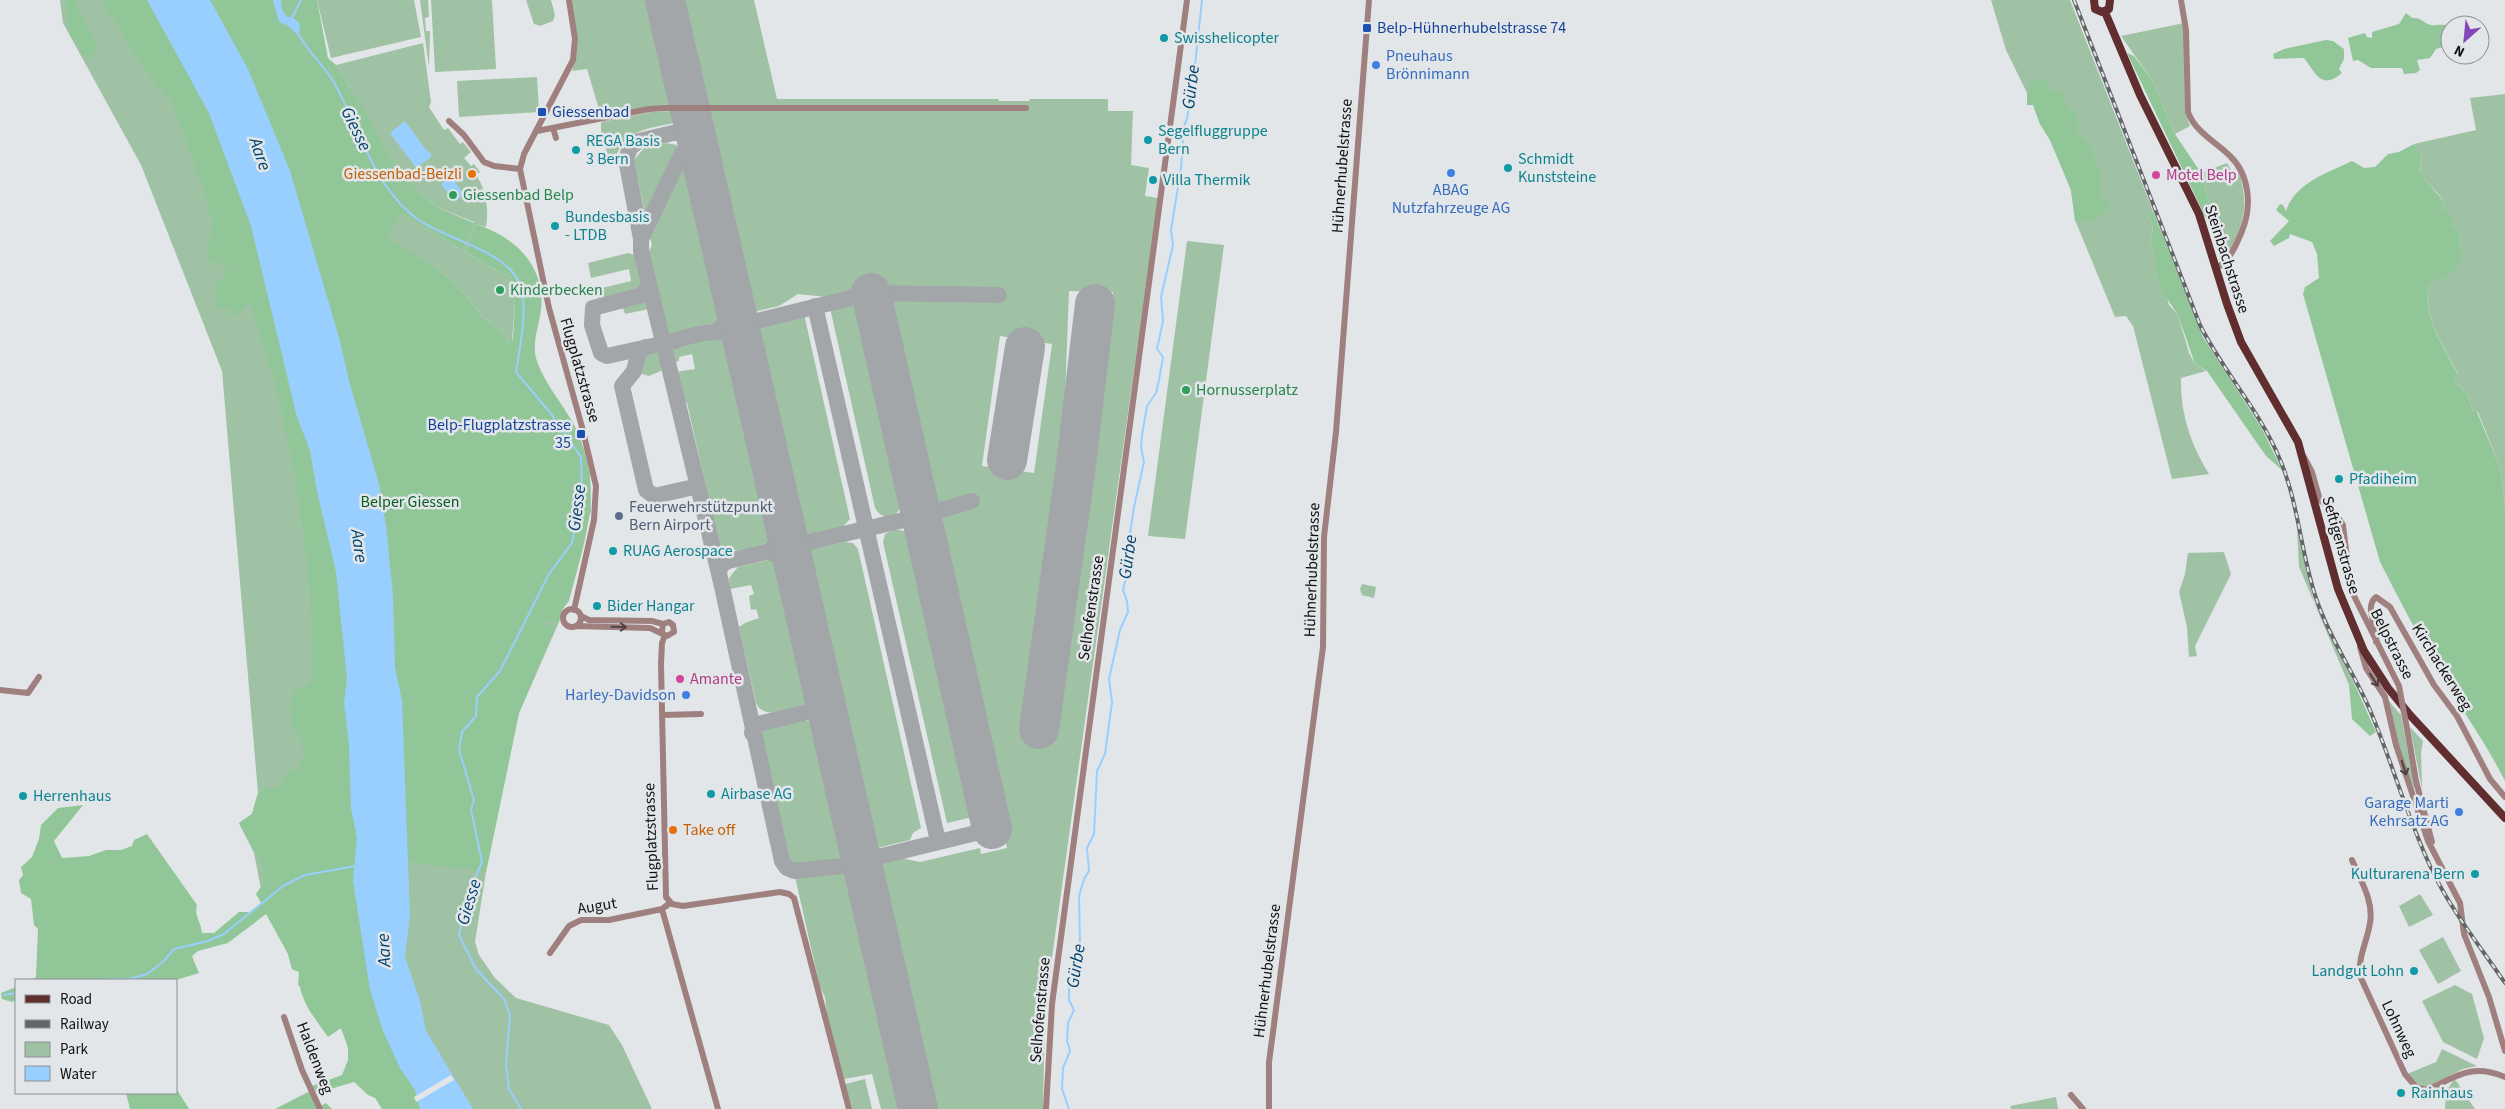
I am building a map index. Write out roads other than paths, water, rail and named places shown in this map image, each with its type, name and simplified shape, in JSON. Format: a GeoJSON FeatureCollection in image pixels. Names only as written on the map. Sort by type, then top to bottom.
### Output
{"type":"FeatureCollection","features":[{"type":"Feature","properties":{"kind":"main road","name":"Steinbachstrasse"},"geometry":{"type":"LineString","coordinates":[[2094,0],[2094,8],[2105,12],[2140,95],[2199,214],[2241,342],[2290,426],[2303,456]]}},
{"type":"Feature","properties":{"kind":"main road"},"geometry":{"type":"LineString","coordinates":[[2105,12],[2111,6],[2110,0]]}},
{"type":"Feature","properties":{"kind":"main road","name":"Seftigenstrasse"},"geometry":{"type":"LineString","coordinates":[[2303,456],[2328,555],[2358,638],[2378,674],[2410,715],[2505,818]]}},
{"type":"Feature","properties":{"kind":"street"},"geometry":{"type":"LineString","coordinates":[[449,122],[464,135],[484,162],[494,166],[520,169],[524,154],[573,60],[576,39],[569,0]]}},
{"type":"Feature","properties":{"kind":"street","name":"Selhofenstrasse"},"geometry":{"type":"LineString","coordinates":[[1046,1109],[1052,1004],[1187,0]]}},
{"type":"Feature","properties":{"kind":"street","name":"Hühnerhubelstrasse"},"geometry":{"type":"LineString","coordinates":[[1269,1109],[1269,1062],[1272,1032],[1323,647],[1324,537],[1336,432],[1369,0]]}},
{"type":"Feature","properties":{"kind":"street"},"geometry":{"type":"LineString","coordinates":[[2181,0],[2186,30],[2188,112],[2194,123],[2235,161],[2247,193],[2248,214],[2244,225],[2230,256],[2217,268]]}},
{"type":"Feature","properties":{"kind":"street"},"geometry":{"type":"LineString","coordinates":[[537,131],[649,109],[666,108],[1026,108]]}},
{"type":"Feature","properties":{"kind":"street"},"geometry":{"type":"LineString","coordinates":[[553,128],[556,138]]}},
{"type":"Feature","properties":{"kind":"street","name":"Flugplatzstrasse"},"geometry":{"type":"LineString","coordinates":[[520,169],[549,308],[595,480],[594,520],[574,610]]}},
{"type":"Feature","properties":{"kind":"street","name":"Belpstrasse"},"geometry":{"type":"LineString","coordinates":[[2303,456],[2312,472],[2320,500],[2334,512],[2343,525],[2351,590],[2399,686],[2435,856]]}},
{"type":"Feature","properties":{"kind":"street","name":"Kirchackerweg"},"geometry":{"type":"LineString","coordinates":[[2376,642],[2378,634],[2370,610],[2373,599],[2376,597],[2390,607],[2434,685],[2457,716],[2490,779],[2505,797]]}},
{"type":"Feature","properties":{"kind":"street"},"geometry":{"type":"LineString","coordinates":[[574,610],[581,616],[589,620],[652,621],[664,624],[669,622],[674,628],[672,634],[650,628],[568,626],[564,621],[566,613],[574,610]]}},
{"type":"Feature","properties":{"kind":"street"},"geometry":{"type":"LineString","coordinates":[[576,626],[580,622],[581,616]]}},
{"type":"Feature","properties":{"kind":"street"},"geometry":{"type":"LineString","coordinates":[[663,633],[664,624]]}},
{"type":"Feature","properties":{"kind":"street","name":"Flugplatzstrasse"},"geometry":{"type":"LineString","coordinates":[[663,633],[661,664],[664,889],[670,903],[687,906],[780,892],[789,894],[794,898],[849,1109]]}},
{"type":"Feature","properties":{"kind":"street","name":"Belpstrasse"},"geometry":{"type":"LineString","coordinates":[[2358,638],[2366,668],[2385,698],[2396,745],[2435,856],[2460,903],[2464,934],[2489,997],[2505,1051]]}},
{"type":"Feature","properties":{"kind":"street"},"geometry":{"type":"LineString","coordinates":[[0,690],[28,694],[39,677]]}},
{"type":"Feature","properties":{"kind":"street"},"geometry":{"type":"LineString","coordinates":[[663,715],[701,714]]}},
{"type":"Feature","properties":{"kind":"street","name":"Lohnweg"},"geometry":{"type":"LineString","coordinates":[[2352,860],[2366,892],[2371,916],[2359,958],[2360,976],[2405,1074],[2416,1088],[2427,1090],[2463,1072],[2478,1070],[2505,1076]]}},
{"type":"Feature","properties":{"kind":"street"},"geometry":{"type":"LineString","coordinates":[[670,903],[662,909],[718,1109]]}},
{"type":"Feature","properties":{"kind":"street","name":"Augut"},"geometry":{"type":"LineString","coordinates":[[550,953],[569,926],[581,920],[609,920],[662,909]]}},
{"type":"Feature","properties":{"kind":"street","name":"Haldenweg"},"geometry":{"type":"LineString","coordinates":[[284,1017],[302,1070],[320,1109]]}},
{"type":"Feature","properties":{"kind":"street"},"geometry":{"type":"LineString","coordinates":[[2071,1095],[2083,1109]]}},
{"type":"Feature","properties":{"kind":"water","name":"Aare"},"geometry":{"type":"Polygon","coordinates":[[[147,0],[210,0],[248,69],[290,171],[340,341],[349,381],[379,484],[386,526],[393,596],[395,667],[402,701],[410,916],[405,957],[420,1001],[426,1031],[473,1109],[420,1109],[415,1090],[400,1068],[383,1031],[370,990],[353,881],[357,838],[351,808],[349,744],[344,703],[347,678],[336,572],[317,491],[310,450],[297,417],[251,226],[209,113],[147,0]]]}},
{"type":"Feature","properties":{"kind":"water"},"geometry":{"type":"Polygon","coordinates":[[[273,0],[281,0],[282,10],[287,17],[292,17],[300,24],[299,36],[287,25],[279,22],[273,0]]]}},
{"type":"Feature","properties":{"kind":"water"},"geometry":{"type":"Polygon","coordinates":[[[405,121],[426,150],[431,153],[431,157],[416,168],[390,133],[405,121]]]}},
{"type":"Feature","properties":{"kind":"water"},"geometry":{"type":"Polygon","coordinates":[[[451,177],[464,194],[455,202],[441,184],[451,177]]]}},
{"type":"Feature","properties":{"kind":"waterway"},"geometry":{"type":"LineString","coordinates":[[292,18],[301,0]]}},
{"type":"Feature","properties":{"kind":"waterway","name":"Gürbe"},"geometry":{"type":"LineString","coordinates":[[1069,1109],[1062,1089],[1063,1068],[1070,1051],[1067,1041],[1068,1023],[1074,1010],[1069,1000],[1069,986],[1080,946],[1079,896],[1084,879],[1089,871],[1087,848],[1094,834],[1097,771],[1105,754],[1112,702],[1109,679],[1120,630],[1128,612],[1123,590],[1130,561],[1128,547],[1134,507],[1144,462],[1141,447],[1147,406],[1156,393],[1163,357],[1157,349],[1163,321],[1161,297],[1173,245],[1171,230],[1181,168],[1184,126],[1187,119],[1194,75],[1202,0]]}},
{"type":"Feature","properties":{"kind":"waterway","name":"Giesse"},"geometry":{"type":"LineString","coordinates":[[299,35],[335,84],[376,170],[398,201],[423,223],[485,252],[511,270],[519,282],[522,291],[524,314],[516,372],[552,415],[581,457],[582,492],[572,543],[549,574],[500,671],[477,697],[476,716],[462,732],[459,750],[474,800],[471,810],[482,862],[465,902],[459,935],[476,969],[504,999],[510,1016],[506,1064],[509,1089],[521,1109]]}},
{"type":"Feature","properties":{"kind":"waterway"},"geometry":{"type":"LineString","coordinates":[[129,979],[147,974],[163,962],[174,949],[208,941],[224,934],[283,886],[305,875],[356,866]]}},
{"type":"Feature","properties":{"kind":"waterway"},"geometry":{"type":"LineString","coordinates":[[4,995],[15,993]]}},
{"type":"Feature","properties":{"kind":"railway"},"geometry":{"type":"LineString","coordinates":[[2074,0],[2200,325],[2220,360],[2253,409],[2281,462],[2292,496],[2307,566],[2322,615],[2370,710],[2422,849],[2447,898],[2505,983]]}},
{"type":"Feature","properties":{"kind":"place","name":"Belp-Hühnerhubelstrasse 74"},"geometry":{"type":"Point","coordinates":[1367,28]}},
{"type":"Feature","properties":{"kind":"place","name":"Swisshelicopter"},"geometry":{"type":"Point","coordinates":[1164,38]}},
{"type":"Feature","properties":{"kind":"place","name":"Pneuhaus Brönnimann"},"geometry":{"type":"Point","coordinates":[1376,65]}},
{"type":"Feature","properties":{"kind":"place","name":"Giessenbad"},"geometry":{"type":"Point","coordinates":[542,112]}},
{"type":"Feature","properties":{"kind":"place","name":"Segelfluggruppe Bern"},"geometry":{"type":"Point","coordinates":[1148,140]}},
{"type":"Feature","properties":{"kind":"place","name":"REGA Basis 3 Bern"},"geometry":{"type":"Point","coordinates":[576,150]}},
{"type":"Feature","properties":{"kind":"place","name":"Schmidt Kunststeine"},"geometry":{"type":"Point","coordinates":[1508,168]}},
{"type":"Feature","properties":{"kind":"place","name":"ABAG Nutzfahrzeuge AG"},"geometry":{"type":"Point","coordinates":[1451,173]}},
{"type":"Feature","properties":{"kind":"place","name":"Giessenbad-Beizli"},"geometry":{"type":"Point","coordinates":[472,174]}},
{"type":"Feature","properties":{"kind":"place","name":"Motel Belp"},"geometry":{"type":"Point","coordinates":[2156,175]}},
{"type":"Feature","properties":{"kind":"place","name":"Villa Thermik"},"geometry":{"type":"Point","coordinates":[1153,180]}},
{"type":"Feature","properties":{"kind":"place","name":"Giessenbad Belp"},"geometry":{"type":"Point","coordinates":[453,195]}},
{"type":"Feature","properties":{"kind":"place","name":"Bundesbasis - LTDB"},"geometry":{"type":"Point","coordinates":[555,226]}},
{"type":"Feature","properties":{"kind":"place","name":"Kinderbecken"},"geometry":{"type":"Point","coordinates":[500,290]}},
{"type":"Feature","properties":{"kind":"place","name":"Hornusserplatz"},"geometry":{"type":"Point","coordinates":[1186,390]}},
{"type":"Feature","properties":{"kind":"place","name":"Belp-Flugplatzstrasse 35"},"geometry":{"type":"Point","coordinates":[581,434]}},
{"type":"Feature","properties":{"kind":"place","name":"Pfadiheim"},"geometry":{"type":"Point","coordinates":[2339,479]}},
{"type":"Feature","properties":{"kind":"place","name":"Feuerwehrstützpunkt Bern Airport"},"geometry":{"type":"Point","coordinates":[619,516]}},
{"type":"Feature","properties":{"kind":"place","name":"RUAG Aerospace"},"geometry":{"type":"Point","coordinates":[613,551]}},
{"type":"Feature","properties":{"kind":"place","name":"Bider Hangar"},"geometry":{"type":"Point","coordinates":[597,606]}},
{"type":"Feature","properties":{"kind":"place","name":"Amante"},"geometry":{"type":"Point","coordinates":[680,679]}},
{"type":"Feature","properties":{"kind":"place","name":"Harley-Davidson"},"geometry":{"type":"Point","coordinates":[686,695]}},
{"type":"Feature","properties":{"kind":"place","name":"Airbase AG"},"geometry":{"type":"Point","coordinates":[711,794]}},
{"type":"Feature","properties":{"kind":"place","name":"Herrenhaus"},"geometry":{"type":"Point","coordinates":[23,796]}},
{"type":"Feature","properties":{"kind":"place","name":"Garage Marti Kehrsatz AG"},"geometry":{"type":"Point","coordinates":[2459,812]}},
{"type":"Feature","properties":{"kind":"place","name":"Take off"},"geometry":{"type":"Point","coordinates":[673,830]}},
{"type":"Feature","properties":{"kind":"place","name":"Kulturarena Bern"},"geometry":{"type":"Point","coordinates":[2475,874]}},
{"type":"Feature","properties":{"kind":"place","name":"Landgut Lohn"},"geometry":{"type":"Point","coordinates":[2414,971]}},
{"type":"Feature","properties":{"kind":"place","name":"Rainhaus"},"geometry":{"type":"Point","coordinates":[2401,1093]}},
{"type":"Feature","properties":{"kind":"park label","name":"Belper Giessen"},"geometry":{"type":"Point","coordinates":[410,502]}}]}
